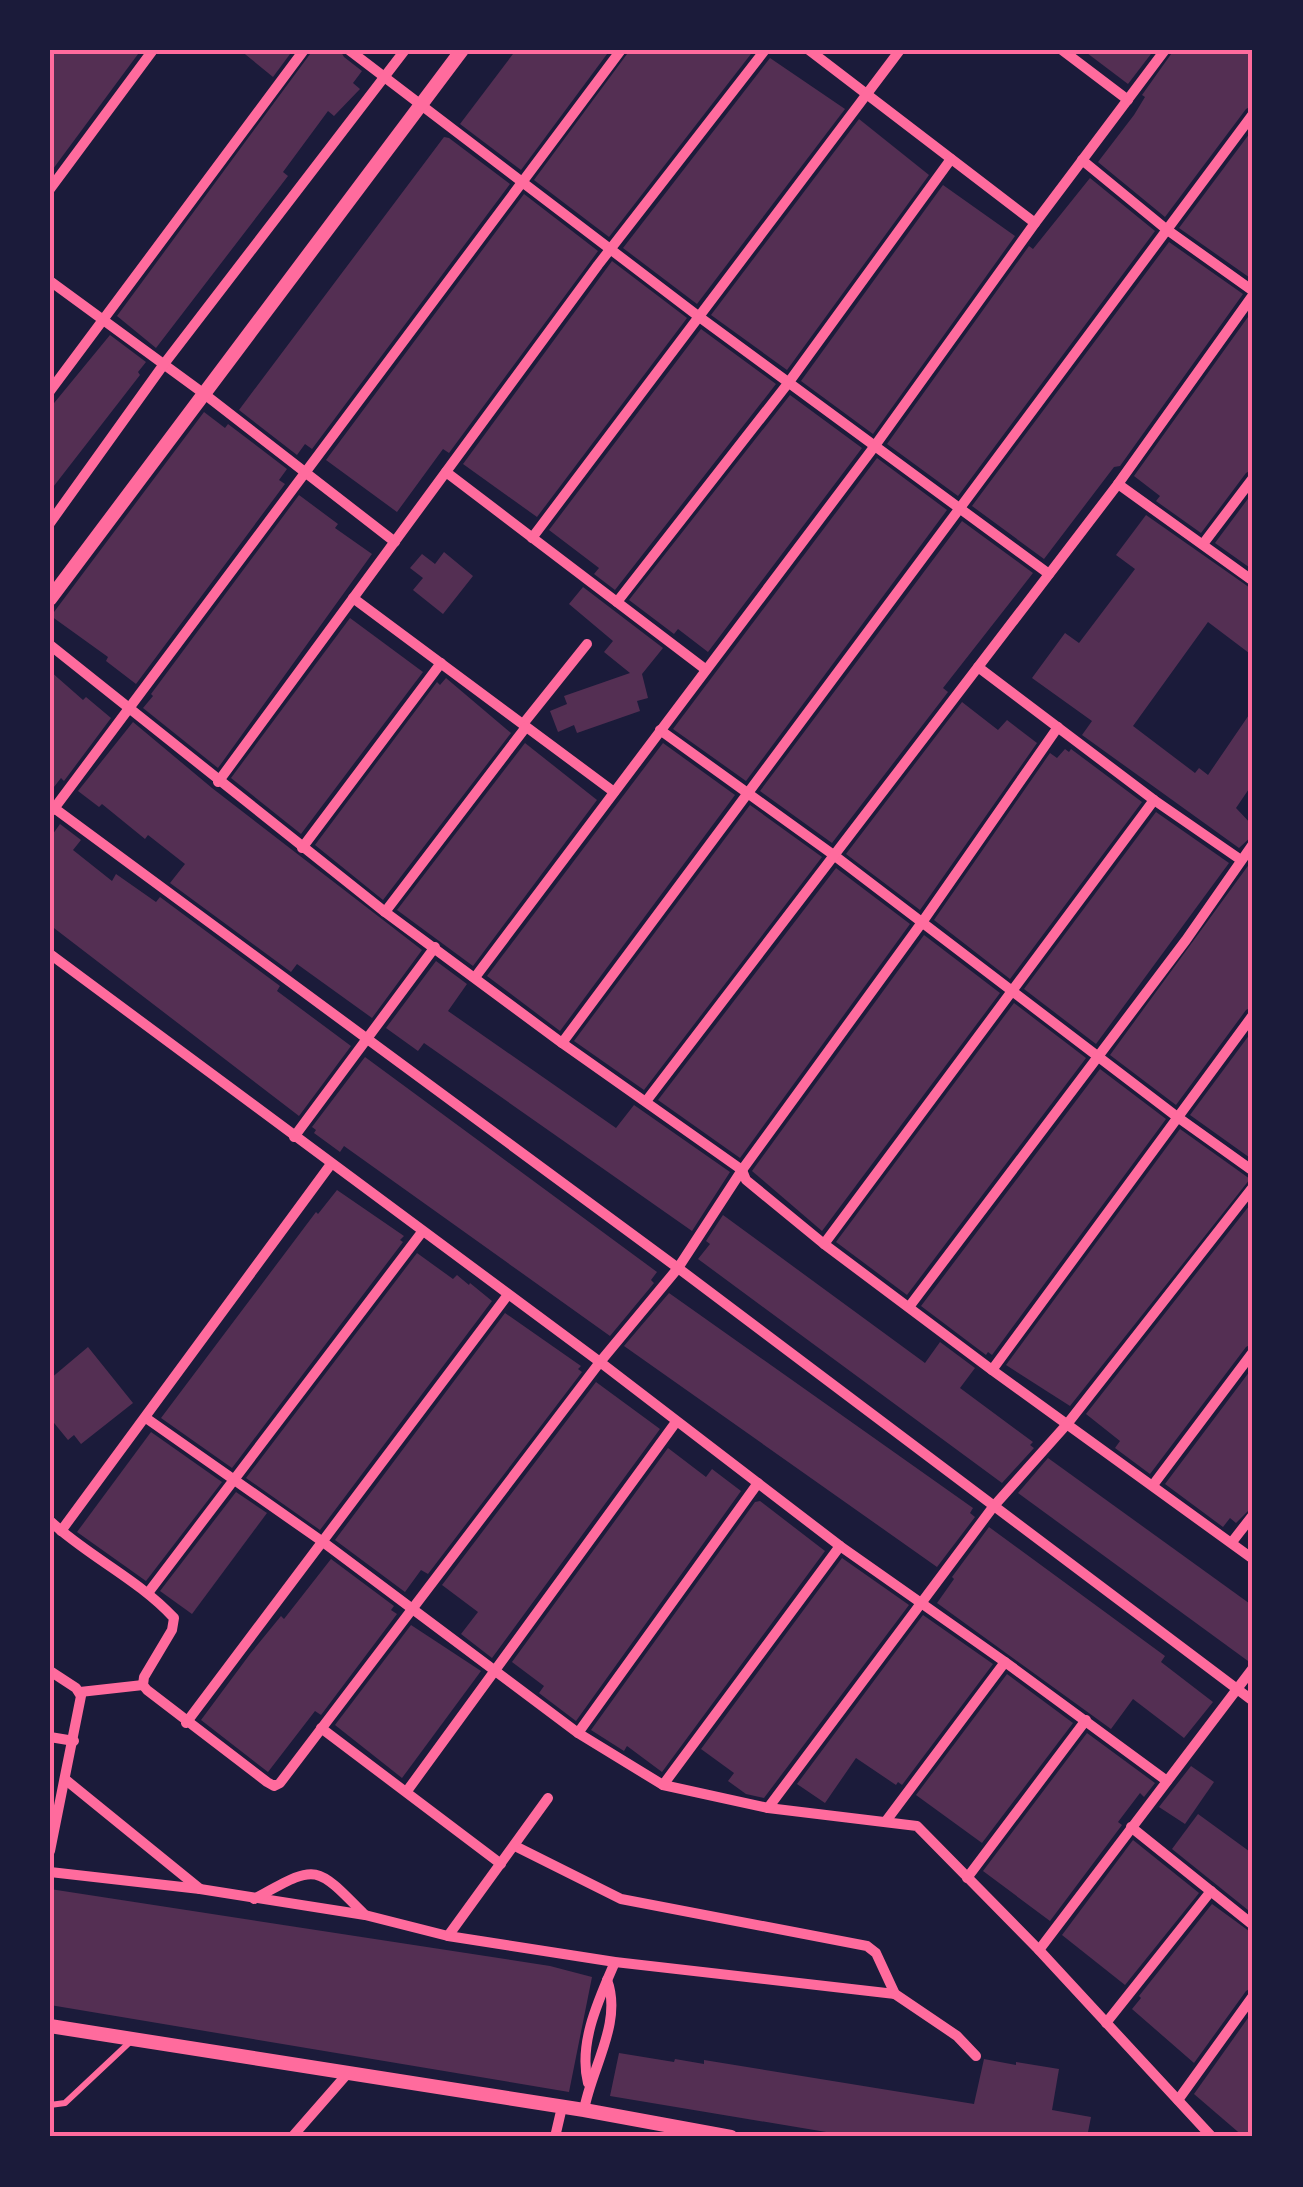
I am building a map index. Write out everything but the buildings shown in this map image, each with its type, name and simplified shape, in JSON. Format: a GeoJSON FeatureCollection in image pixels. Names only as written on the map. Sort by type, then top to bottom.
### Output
{"type":"FeatureCollection","features":[{"type":"Feature","properties":{"kind":"street"},"geometry":{"type":"LineString","coordinates":[[50,189],[54,173],[153,50]]}},
{"type":"Feature","properties":{"kind":"street"},"geometry":{"type":"LineString","coordinates":[[50,391],[304,50]]}},
{"type":"Feature","properties":{"kind":"street"},"geometry":{"type":"LineString","coordinates":[[349,50],[698,316],[1049,574]]}},
{"type":"Feature","properties":{"kind":"street"},"geometry":{"type":"LineString","coordinates":[[50,523],[164,364],[405,50]]}},
{"type":"Feature","properties":{"kind":"street"},"geometry":{"type":"LineString","coordinates":[[50,599],[462,50]]}},
{"type":"Feature","properties":{"kind":"street"},"geometry":{"type":"LineString","coordinates":[[620,50],[131,708],[51,809],[678,1268],[1253,1701]]}},
{"type":"Feature","properties":{"kind":"street"},"geometry":{"type":"LineString","coordinates":[[218,782],[610,249],[765,50]]}},
{"type":"Feature","properties":{"kind":"street"},"geometry":{"type":"LineString","coordinates":[[809,50],[1034,223]]}},
{"type":"Feature","properties":{"kind":"street"},"geometry":{"type":"LineString","coordinates":[[532,538],[900,50]]}},
{"type":"Feature","properties":{"kind":"street"},"geometry":{"type":"LineString","coordinates":[[1062,50],[1128,100]]}},
{"type":"Feature","properties":{"kind":"street"},"geometry":{"type":"LineString","coordinates":[[476,976],[874,447],[1034,223],[1165,50]]}},
{"type":"Feature","properties":{"kind":"street"},"geometry":{"type":"LineString","coordinates":[[562,1043],[1253,114]]}},
{"type":"Feature","properties":{"kind":"street"},"geometry":{"type":"LineString","coordinates":[[617,602],[788,382],[951,159]]}},
{"type":"Feature","properties":{"kind":"street"},"geometry":{"type":"LineString","coordinates":[[646,1100],[1118,484],[1253,293],[1082,160]]}},
{"type":"Feature","properties":{"kind":"street"},"geometry":{"type":"LineString","coordinates":[[50,281],[204,393],[395,542]]}},
{"type":"Feature","properties":{"kind":"street"},"geometry":{"type":"LineString","coordinates":[[446,472],[705,669]]}},
{"type":"Feature","properties":{"kind":"street"},"geometry":{"type":"LineString","coordinates":[[1202,544],[1253,478]]}},
{"type":"Feature","properties":{"kind":"street"},"geometry":{"type":"LineString","coordinates":[[1118,484],[1253,580]]}},
{"type":"Feature","properties":{"kind":"street"},"geometry":{"type":"LineString","coordinates":[[353,598],[614,792]]}},
{"type":"Feature","properties":{"kind":"street"},"geometry":{"type":"LineString","coordinates":[[384,912],[587,644]]}},
{"type":"Feature","properties":{"kind":"street"},"geometry":{"type":"LineString","coordinates":[[50,645],[384,912],[742,1170],[746,1180],[824,1244],[1253,1559]]}},
{"type":"Feature","properties":{"kind":"street"},"geometry":{"type":"LineString","coordinates":[[302,848],[441,663]]}},
{"type":"Feature","properties":{"kind":"street"},"geometry":{"type":"LineString","coordinates":[[978,667],[1240,860]]}},
{"type":"Feature","properties":{"kind":"street"},"geometry":{"type":"LineString","coordinates":[[50,1671],[80,1692],[143,1685],[186,1723],[274,1786],[280,1783],[600,1362],[678,1268],[742,1170],[923,922],[1058,727]]}},
{"type":"Feature","properties":{"kind":"street"},"geometry":{"type":"LineString","coordinates":[[660,730],[836,856],[1253,1171]]}},
{"type":"Feature","properties":{"kind":"street"},"geometry":{"type":"LineString","coordinates":[[824,1244],[1154,800]]}},
{"type":"Feature","properties":{"kind":"street"},"geometry":{"type":"LineString","coordinates":[[908,1306],[1186,940],[1253,844]]}},
{"type":"Feature","properties":{"kind":"street"},"geometry":{"type":"LineString","coordinates":[[294,1137],[434,947]]}},
{"type":"Feature","properties":{"kind":"street"},"geometry":{"type":"LineString","coordinates":[[50,954],[600,1362],[840,1546],[1006,1662],[1167,1782]]}},
{"type":"Feature","properties":{"kind":"street"},"geometry":{"type":"LineString","coordinates":[[992,1370],[1253,1014]]}},
{"type":"Feature","properties":{"kind":"street"},"geometry":{"type":"LineString","coordinates":[[61,1531],[331,1164]]}},
{"type":"Feature","properties":{"kind":"street"},"geometry":{"type":"LineString","coordinates":[[768,1808],[920,1600],[993,1507],[1068,1422],[1253,1187]]}},
{"type":"Feature","properties":{"kind":"street"},"geometry":{"type":"LineString","coordinates":[[148,1592],[422,1232]]}},
{"type":"Feature","properties":{"kind":"street"},"geometry":{"type":"LineString","coordinates":[[186,1723],[507,1296]]}},
{"type":"Feature","properties":{"kind":"street"},"geometry":{"type":"LineString","coordinates":[[1152,1485],[1253,1352]]}},
{"type":"Feature","properties":{"kind":"street"},"geometry":{"type":"LineString","coordinates":[[146,1418],[323,1542],[578,1733],[663,1786],[768,1808],[917,1826],[1212,2137]]}},
{"type":"Feature","properties":{"kind":"street"},"geometry":{"type":"LineString","coordinates":[[406,1792],[676,1422]]}},
{"type":"Feature","properties":{"kind":"street"},"geometry":{"type":"LineString","coordinates":[[578,1733],[758,1483]]}},
{"type":"Feature","properties":{"kind":"street"},"geometry":{"type":"LineString","coordinates":[[1232,1542],[1253,1515]]}},
{"type":"Feature","properties":{"kind":"street"},"geometry":{"type":"LineString","coordinates":[[50,1521],[148,1592],[171,1614],[174,1623],[143,1685]]}},
{"type":"Feature","properties":{"kind":"street"},"geometry":{"type":"LineString","coordinates":[[663,1786],[840,1546]]}},
{"type":"Feature","properties":{"kind":"street"},"geometry":{"type":"LineString","coordinates":[[886,1821],[1006,1662]]}},
{"type":"Feature","properties":{"kind":"street"},"geometry":{"type":"LineString","coordinates":[[1038,1950],[1253,1668]]}},
{"type":"Feature","properties":{"kind":"street"},"geometry":{"type":"LineString","coordinates":[[50,1851],[74,1740],[80,1692]]}},
{"type":"Feature","properties":{"kind":"street"},"geometry":{"type":"LineString","coordinates":[[967,1878],[1086,1720]]}},
{"type":"Feature","properties":{"kind":"street"},"geometry":{"type":"LineString","coordinates":[[318,1731],[501,1864]]}},
{"type":"Feature","properties":{"kind":"street"},"geometry":{"type":"LineString","coordinates":[[50,1737],[74,1740]]}},
{"type":"Feature","properties":{"kind":"street"},"geometry":{"type":"LineString","coordinates":[[66,1780],[200,1890]]}},
{"type":"Feature","properties":{"kind":"street"},"geometry":{"type":"LineString","coordinates":[[448,1936],[548,1798]]}},
{"type":"Feature","properties":{"kind":"street"},"geometry":{"type":"LineString","coordinates":[[1131,1827],[1253,1924]]}},
{"type":"Feature","properties":{"kind":"street"},"geometry":{"type":"LineString","coordinates":[[515,1846],[621,1900],[857,1942],[876,1953],[895,1994]]}},
{"type":"Feature","properties":{"kind":"street"},"geometry":{"type":"LineString","coordinates":[[50,1872],[365,1915],[448,1936],[615,1962],[895,1994],[957,2036],[976,2056]]}},
{"type":"Feature","properties":{"kind":"street"},"geometry":{"type":"LineString","coordinates":[[252,1900],[303,1872],[316,1872],[330,1879],[365,1915]]}},
{"type":"Feature","properties":{"kind":"street"},"geometry":{"type":"LineString","coordinates":[[1106,2023],[1210,1891]]}},
{"type":"Feature","properties":{"kind":"street"},"geometry":{"type":"LineString","coordinates":[[584,2110],[588,2084],[583,2064],[600,1991],[615,1962]]}},
{"type":"Feature","properties":{"kind":"street"},"geometry":{"type":"LineString","coordinates":[[1178,2100],[1253,1996]]}},
{"type":"Feature","properties":{"kind":"street"},"geometry":{"type":"LineString","coordinates":[[50,2026],[584,2110],[731,2137]]}},
{"type":"Feature","properties":{"kind":"street"},"geometry":{"type":"LineString","coordinates":[[292,2137],[348,2072]]}},
{"type":"Feature","properties":{"kind":"street"},"geometry":{"type":"LineString","coordinates":[[556,2137],[562,2107]]}},
{"type":"Feature","properties":{"kind":"lane"},"geometry":{"type":"LineString","coordinates":[[50,2105],[65,2103],[133,2039]]}}]}
